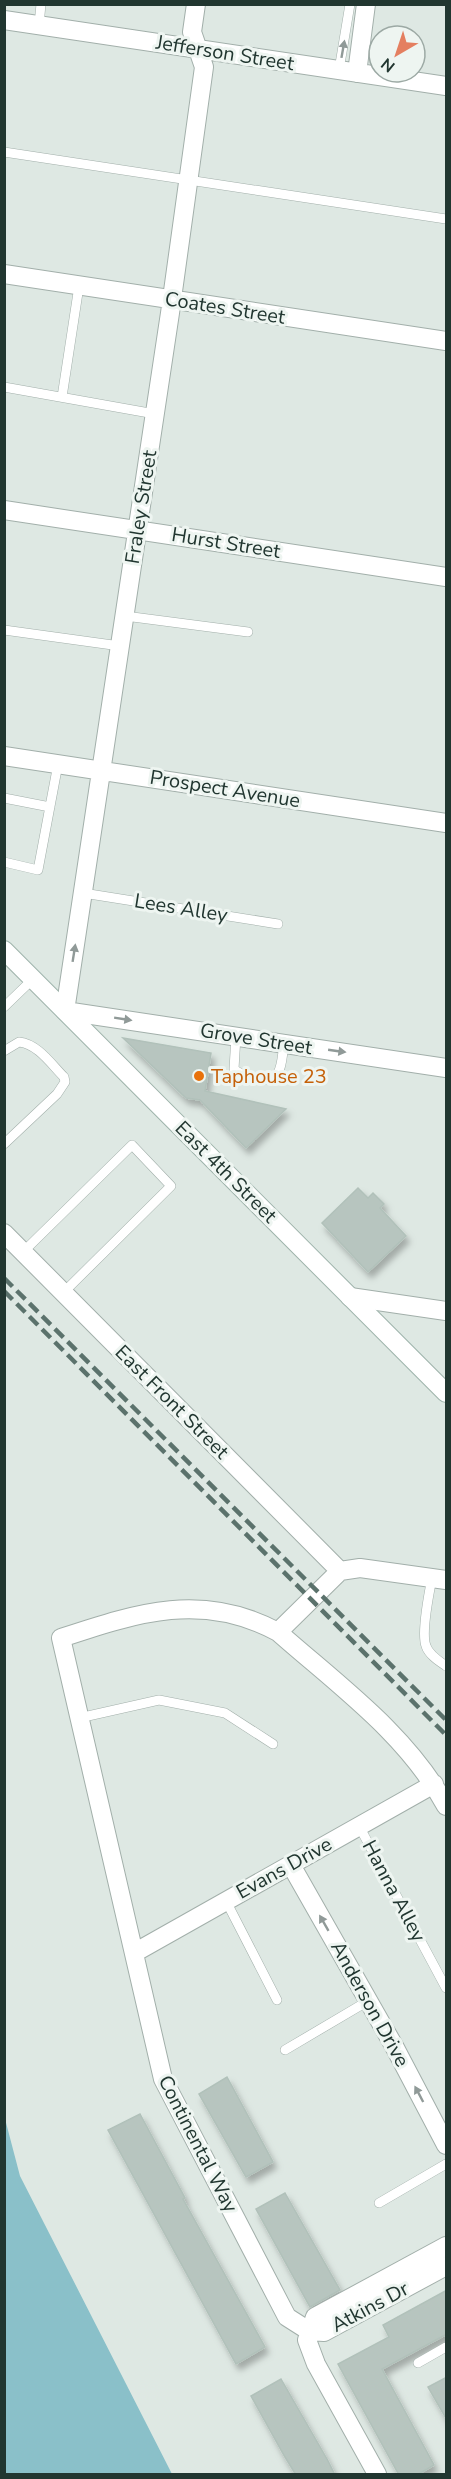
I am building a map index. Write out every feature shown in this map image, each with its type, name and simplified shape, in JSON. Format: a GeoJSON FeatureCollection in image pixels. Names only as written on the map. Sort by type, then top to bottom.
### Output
{"type":"FeatureCollection","features":[{"type":"Feature","properties":{"kind":"street","name":"Fraley Street"},"geometry":{"type":"LineString","coordinates":[[65,1011],[155,414],[204,67],[192,32],[196,4]]}},
{"type":"Feature","properties":{"kind":"street"},"geometry":{"type":"LineString","coordinates":[[348,71],[366,4]]}},
{"type":"Feature","properties":{"kind":"street","name":"Jefferson Street"},"geometry":{"type":"LineString","coordinates":[[4,20],[447,86]]}},
{"type":"Feature","properties":{"kind":"street","name":"Coates Street"},"geometry":{"type":"LineString","coordinates":[[4,274],[447,341]]}},
{"type":"Feature","properties":{"kind":"street","name":"Hurst Street"},"geometry":{"type":"LineString","coordinates":[[4,510],[447,577]]}},
{"type":"Feature","properties":{"kind":"street","name":"Prospect Avenue"},"geometry":{"type":"LineString","coordinates":[[4,756],[447,823]]}},
{"type":"Feature","properties":{"kind":"street","name":"East 4th Street"},"geometry":{"type":"LineString","coordinates":[[4,950],[447,1393]]}},
{"type":"Feature","properties":{"kind":"street","name":"Grove Street"},"geometry":{"type":"LineString","coordinates":[[65,1011],[447,1068]]}},
{"type":"Feature","properties":{"kind":"street","name":"East Front Street"},"geometry":{"type":"LineString","coordinates":[[4,1233],[340,1571]]}},
{"type":"Feature","properties":{"kind":"street"},"geometry":{"type":"LineString","coordinates":[[350,1297],[447,1311]]}},
{"type":"Feature","properties":{"kind":"street"},"geometry":{"type":"LineString","coordinates":[[439,1579],[360,1568],[340,1571],[278,1632],[382,1724],[410,1752],[447,1806]]}},
{"type":"Feature","properties":{"kind":"street","name":"Continental Way"},"geometry":{"type":"LineString","coordinates":[[278,1632],[258,1621],[238,1615],[190,1608],[118,1619],[61,1638],[163,2079],[287,2317],[309,2331]]}},
{"type":"Feature","properties":{"kind":"street","name":"Evans Drive"},"geometry":{"type":"LineString","coordinates":[[134,1953],[434,1784]]}},
{"type":"Feature","properties":{"kind":"street","name":"Anderson Drive"},"geometry":{"type":"LineString","coordinates":[[291,1864],[447,2145]]}},
{"type":"Feature","properties":{"kind":"street","name":"Atkins Dr"},"geometry":{"type":"LineString","coordinates":[[447,2246],[315,2317],[309,2331],[324,2332],[447,2266]]}},
{"type":"Feature","properties":{"kind":"street"},"geometry":{"type":"LineString","coordinates":[[309,2331],[307,2340],[309,2352],[377,2475]]}},
{"type":"Feature","properties":{"kind":"lane"},"geometry":{"type":"LineString","coordinates":[[39,25],[41,4]]}},
{"type":"Feature","properties":{"kind":"lane"},"geometry":{"type":"LineString","coordinates":[[348,71],[350,4]]}},
{"type":"Feature","properties":{"kind":"lane"},"geometry":{"type":"LineString","coordinates":[[4,152],[447,219]]}},
{"type":"Feature","properties":{"kind":"lane"},"geometry":{"type":"LineString","coordinates":[[62,397],[79,286]]}},
{"type":"Feature","properties":{"kind":"lane"},"geometry":{"type":"LineString","coordinates":[[4,387],[155,414]]}},
{"type":"Feature","properties":{"kind":"lane"},"geometry":{"type":"LineString","coordinates":[[125,616],[248,633]]}},
{"type":"Feature","properties":{"kind":"lane"},"geometry":{"type":"LineString","coordinates":[[4,630],[120,646]]}},
{"type":"Feature","properties":{"kind":"lane"},"geometry":{"type":"LineString","coordinates":[[4,862],[38,870],[58,764]]}},
{"type":"Feature","properties":{"kind":"lane"},"geometry":{"type":"LineString","coordinates":[[4,798],[50,807]]}},
{"type":"Feature","properties":{"kind":"lane","name":"Lees Alley"},"geometry":{"type":"LineString","coordinates":[[83,892],[278,924]]}},
{"type":"Feature","properties":{"kind":"lane"},"geometry":{"type":"LineString","coordinates":[[4,1007],[33,979]]}},
{"type":"Feature","properties":{"kind":"lane"},"geometry":{"type":"LineString","coordinates":[[236,1036],[234,1070],[267,1081],[273,1079],[279,1071],[284,1044]]}},
{"type":"Feature","properties":{"kind":"lane"},"geometry":{"type":"LineString","coordinates":[[4,1051],[19,1042],[27,1043],[64,1077],[65,1082],[57,1094],[4,1144]]}},
{"type":"Feature","properties":{"kind":"lane"},"geometry":{"type":"LineString","coordinates":[[23,1252],[132,1145],[171,1186],[63,1293]]}},
{"type":"Feature","properties":{"kind":"lane"},"geometry":{"type":"LineString","coordinates":[[439,1579],[426,1615],[425,1645],[433,1656],[447,1666]]}},
{"type":"Feature","properties":{"kind":"lane"},"geometry":{"type":"LineString","coordinates":[[79,1718],[159,1701],[225,1713],[273,1744]]}},
{"type":"Feature","properties":{"kind":"lane","name":"Hanna Alley"},"geometry":{"type":"LineString","coordinates":[[359,1826],[447,1988]]}},
{"type":"Feature","properties":{"kind":"lane"},"geometry":{"type":"LineString","coordinates":[[226,1901],[277,2000]]}},
{"type":"Feature","properties":{"kind":"lane"},"geometry":{"type":"LineString","coordinates":[[285,2050],[368,2001]]}},
{"type":"Feature","properties":{"kind":"lane"},"geometry":{"type":"LineString","coordinates":[[379,2203],[447,2164]]}},
{"type":"Feature","properties":{"kind":"lane"},"geometry":{"type":"LineString","coordinates":[[418,2363],[447,2348]]}},
{"type":"Feature","properties":{"kind":"water"},"geometry":{"type":"Polygon","coordinates":[[[4,2115],[20,2176],[172,2474],[5,2474],[4,2115]]]}},
{"type":"Feature","properties":{"kind":"building"},"geometry":{"type":"Polygon","coordinates":[[[123,1038],[211,1053],[205,1091],[286,1109],[246,1148],[200,1100],[186,1098],[123,1038]]]}},
{"type":"Feature","properties":{"kind":"building"},"geometry":{"type":"Polygon","coordinates":[[[358,1188],[368,1198],[373,1193],[384,1204],[380,1208],[406,1236],[368,1272],[322,1223],[358,1188]]]}},
{"type":"Feature","properties":{"kind":"building"},"geometry":{"type":"Polygon","coordinates":[[[227,2077],[273,2162],[246,2177],[199,2094],[227,2077]]]}},
{"type":"Feature","properties":{"kind":"building"},"geometry":{"type":"Polygon","coordinates":[[[140,2114],[185,2198],[183,2199],[265,2347],[236,2364],[108,2130],[140,2114]]]}},
{"type":"Feature","properties":{"kind":"building"},"geometry":{"type":"Polygon","coordinates":[[[285,2193],[340,2290],[310,2307],[256,2209],[285,2193]]]}},
{"type":"Feature","properties":{"kind":"building"},"geometry":{"type":"Polygon","coordinates":[[[447,2290],[447,2334],[382,2369],[434,2465],[417,2475],[399,2475],[338,2364],[389,2337],[383,2325],[447,2290]]]}},
{"type":"Feature","properties":{"kind":"building"},"geometry":{"type":"Polygon","coordinates":[[[447,2377],[447,2420],[428,2387],[447,2377]]]}},
{"type":"Feature","properties":{"kind":"building"},"geometry":{"type":"Polygon","coordinates":[[[281,2379],[335,2475],[296,2475],[285,2457],[251,2396],[281,2379]]]}},
{"type":"Feature","properties":{"kind":"railway"},"geometry":{"type":"LineString","coordinates":[[4,1278],[446,1720]]}},
{"type":"Feature","properties":{"kind":"railway"},"geometry":{"type":"LineString","coordinates":[[4,1291],[446,1735]]}},
{"type":"Feature","properties":{"kind":"place","name":"Taphouse 23"},"geometry":{"type":"Point","coordinates":[199,1076]}}]}
